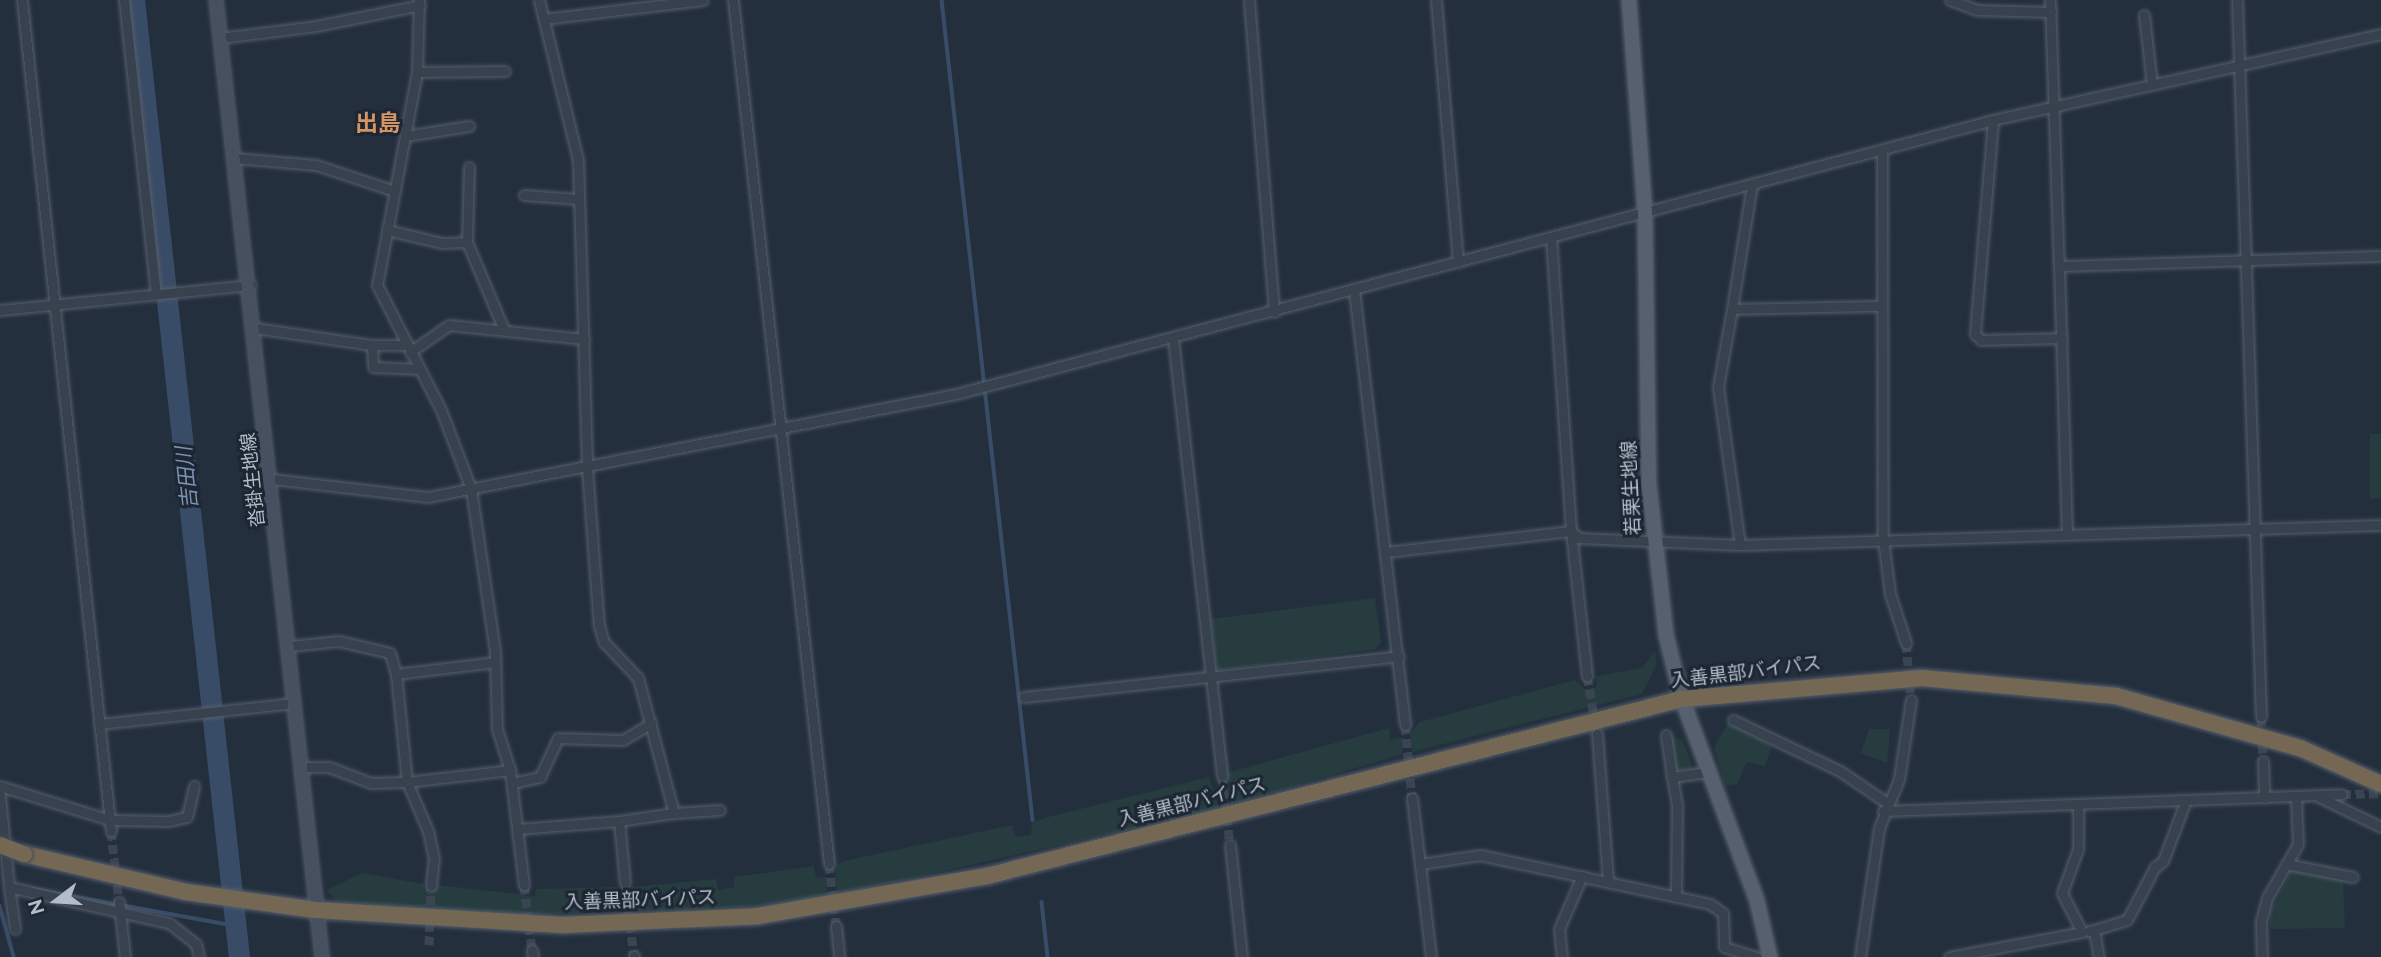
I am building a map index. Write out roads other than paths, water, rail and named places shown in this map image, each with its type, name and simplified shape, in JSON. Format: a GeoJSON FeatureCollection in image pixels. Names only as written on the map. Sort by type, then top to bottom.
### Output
{"type":"FeatureCollection","features":[{"type":"Feature","properties":{"kind":"highway","name":"入善黒部バイパス"},"geometry":{"type":"LineString","coordinates":[[0,845],[24,854],[186,892],[316,910],[563,925],[758,916],[864,900],[987,876],[1682,699],[1923,678],[2018,684],[2116,696],[2226,724],[2300,748],[2381,784]]}},
{"type":"Feature","properties":{"kind":"main road","name":"沓掛生地線"},"geometry":{"type":"LineString","coordinates":[[216,0],[256,328],[322,957]]}},
{"type":"Feature","properties":{"kind":"main road","name":"若栗生地線"},"geometry":{"type":"LineString","coordinates":[[1629,0],[1645,212],[1653,541],[1666,635],[1682,699],[1757,901],[1770,957]]}},
{"type":"Feature","properties":{"kind":"street"},"geometry":{"type":"LineString","coordinates":[[22,0],[111,831]]}},
{"type":"Feature","properties":{"kind":"street"},"geometry":{"type":"LineString","coordinates":[[124,0],[157,294]]}},
{"type":"Feature","properties":{"kind":"street"},"geometry":{"type":"LineString","coordinates":[[539,0],[579,160],[587,468],[599,626],[604,642],[638,678],[674,813]]}},
{"type":"Feature","properties":{"kind":"street"},"geometry":{"type":"LineString","coordinates":[[544,19],[703,0]]}},
{"type":"Feature","properties":{"kind":"street"},"geometry":{"type":"LineString","coordinates":[[733,0],[829,864]]}},
{"type":"Feature","properties":{"kind":"street"},"geometry":{"type":"LineString","coordinates":[[1249,0],[1274,312]]}},
{"type":"Feature","properties":{"kind":"street"},"geometry":{"type":"LineString","coordinates":[[1436,0],[1458,262]]}},
{"type":"Feature","properties":{"kind":"street"},"geometry":{"type":"LineString","coordinates":[[1950,0],[1977,10],[2051,12]]}},
{"type":"Feature","properties":{"kind":"street"},"geometry":{"type":"LineString","coordinates":[[2050,0],[2056,107],[2067,534]]}},
{"type":"Feature","properties":{"kind":"street"},"geometry":{"type":"LineString","coordinates":[[2236,0],[2261,717]]}},
{"type":"Feature","properties":{"kind":"street"},"geometry":{"type":"LineString","coordinates":[[220,38],[316,26],[419,2],[417,72],[377,285],[420,369],[471,489],[495,662],[497,729],[510,770],[524,885]]}},
{"type":"Feature","properties":{"kind":"street"},"geometry":{"type":"LineString","coordinates":[[2144,15],[2152,85]]}},
{"type":"Feature","properties":{"kind":"street"},"geometry":{"type":"LineString","coordinates":[[272,479],[387,496],[428,497],[587,468],[1038,376],[1993,120],[2381,34]]}},
{"type":"Feature","properties":{"kind":"street"},"geometry":{"type":"LineString","coordinates":[[417,72],[505,71]]}},
{"type":"Feature","properties":{"kind":"street"},"geometry":{"type":"LineString","coordinates":[[1993,120],[1975,334],[1981,340],[2062,338]]}},
{"type":"Feature","properties":{"kind":"street"},"geometry":{"type":"LineString","coordinates":[[405,135],[469,126]]}},
{"type":"Feature","properties":{"kind":"street"},"geometry":{"type":"LineString","coordinates":[[1882,150],[1883,539],[1890,594],[1906,643]]}},
{"type":"Feature","properties":{"kind":"street"},"geometry":{"type":"LineString","coordinates":[[235,158],[316,165],[395,191]]}},
{"type":"Feature","properties":{"kind":"street"},"geometry":{"type":"LineString","coordinates":[[469,167],[467,242],[504,330]]}},
{"type":"Feature","properties":{"kind":"street"},"geometry":{"type":"LineString","coordinates":[[1740,545],[1718,387],[1752,184]]}},
{"type":"Feature","properties":{"kind":"street"},"geometry":{"type":"LineString","coordinates":[[524,195],[578,199]]}},
{"type":"Feature","properties":{"kind":"street"},"geometry":{"type":"LineString","coordinates":[[387,230],[442,243],[467,242]]}},
{"type":"Feature","properties":{"kind":"street"},"geometry":{"type":"LineString","coordinates":[[1551,237],[1571,531],[1587,676]]}},
{"type":"Feature","properties":{"kind":"street"},"geometry":{"type":"LineString","coordinates":[[2059,266],[2381,256]]}},
{"type":"Feature","properties":{"kind":"street"},"geometry":{"type":"LineString","coordinates":[[0,310],[251,285]]}},
{"type":"Feature","properties":{"kind":"street"},"geometry":{"type":"LineString","coordinates":[[1354,290],[1405,725]]}},
{"type":"Feature","properties":{"kind":"street"},"geometry":{"type":"LineString","coordinates":[[1732,309],[1881,306]]}},
{"type":"Feature","properties":{"kind":"street"},"geometry":{"type":"LineString","coordinates":[[256,328],[409,349],[449,326],[584,340]]}},
{"type":"Feature","properties":{"kind":"street"},"geometry":{"type":"LineString","coordinates":[[1173,338],[1222,776]]}},
{"type":"Feature","properties":{"kind":"street"},"geometry":{"type":"LineString","coordinates":[[372,345],[373,367],[420,369]]}},
{"type":"Feature","properties":{"kind":"street"},"geometry":{"type":"LineString","coordinates":[[1386,552],[1571,531],[1579,538],[1740,545],[2381,524]]}},
{"type":"Feature","properties":{"kind":"street"},"geometry":{"type":"LineString","coordinates":[[290,646],[339,641],[390,653],[396,674],[407,782],[428,831],[434,859],[431,886]]}},
{"type":"Feature","properties":{"kind":"street"},"geometry":{"type":"LineString","coordinates":[[1024,697],[1399,656]]}},
{"type":"Feature","properties":{"kind":"street"},"geometry":{"type":"LineString","coordinates":[[396,674],[495,662]]}},
{"type":"Feature","properties":{"kind":"street"},"geometry":{"type":"LineString","coordinates":[[1860,957],[1885,807],[1899,779],[1911,700]]}},
{"type":"Feature","properties":{"kind":"street"},"geometry":{"type":"LineString","coordinates":[[99,724],[296,703]]}},
{"type":"Feature","properties":{"kind":"street"},"geometry":{"type":"LineString","coordinates":[[1733,720],[1840,771],[1885,807],[2078,804],[2342,794]]}},
{"type":"Feature","properties":{"kind":"street"},"geometry":{"type":"LineString","coordinates":[[512,783],[540,778],[558,738],[622,740],[651,723]]}},
{"type":"Feature","properties":{"kind":"street"},"geometry":{"type":"LineString","coordinates":[[1597,734],[1608,882]]}},
{"type":"Feature","properties":{"kind":"street"},"geometry":{"type":"LineString","coordinates":[[1666,735],[1677,805],[1676,897]]}},
{"type":"Feature","properties":{"kind":"street"},"geometry":{"type":"LineString","coordinates":[[2263,761],[2264,798]]}},
{"type":"Feature","properties":{"kind":"street"},"geometry":{"type":"LineString","coordinates":[[302,767],[328,767],[371,783],[407,782],[510,770]]}},
{"type":"Feature","properties":{"kind":"street"},"geometry":{"type":"LineString","coordinates":[[1672,777],[1708,772]]}},
{"type":"Feature","properties":{"kind":"street"},"geometry":{"type":"LineString","coordinates":[[0,786],[110,820],[178,821],[187,817],[194,786]]}},
{"type":"Feature","properties":{"kind":"street"},"geometry":{"type":"LineString","coordinates":[[0,795],[15,929]]}},
{"type":"Feature","properties":{"kind":"street"},"geometry":{"type":"LineString","coordinates":[[2316,796],[2381,827]]}},
{"type":"Feature","properties":{"kind":"street"},"geometry":{"type":"LineString","coordinates":[[2262,957],[2261,922],[2267,898],[2298,844],[2296,797]]}},
{"type":"Feature","properties":{"kind":"street"},"geometry":{"type":"LineString","coordinates":[[1412,798],[1431,957]]}},
{"type":"Feature","properties":{"kind":"street"},"geometry":{"type":"LineString","coordinates":[[1949,957],[2094,930],[2127,920],[2155,867],[2164,861],[2186,800]]}},
{"type":"Feature","properties":{"kind":"street"},"geometry":{"type":"LineString","coordinates":[[2078,804],[2078,849],[2062,892],[2082,932]]}},
{"type":"Feature","properties":{"kind":"street"},"geometry":{"type":"LineString","coordinates":[[518,829],[720,810]]}},
{"type":"Feature","properties":{"kind":"street"},"geometry":{"type":"LineString","coordinates":[[619,821],[625,883]]}},
{"type":"Feature","properties":{"kind":"street"},"geometry":{"type":"LineString","coordinates":[[1230,845],[1242,957]]}},
{"type":"Feature","properties":{"kind":"street"},"geometry":{"type":"LineString","coordinates":[[1420,864],[1480,855],[1676,897],[1723,912],[1724,947],[1757,957]]}},
{"type":"Feature","properties":{"kind":"street"},"geometry":{"type":"LineString","coordinates":[[2286,864],[2353,877]]}},
{"type":"Feature","properties":{"kind":"street"},"geometry":{"type":"LineString","coordinates":[[1562,957],[1559,929],[1582,876]]}},
{"type":"Feature","properties":{"kind":"street"},"geometry":{"type":"LineString","coordinates":[[9,887],[182,930],[200,957]]}},
{"type":"Feature","properties":{"kind":"street"},"geometry":{"type":"LineString","coordinates":[[119,902],[125,957]]}},
{"type":"Feature","properties":{"kind":"street"},"geometry":{"type":"LineString","coordinates":[[836,926],[839,957]]}},
{"type":"Feature","properties":{"kind":"street"},"geometry":{"type":"LineString","coordinates":[[2094,930],[2099,957]]}},
{"type":"Feature","properties":{"kind":"waterway","name":"吉田川"},"geometry":{"type":"LineString","coordinates":[[134,0],[239,957]]}},
{"type":"Feature","properties":{"kind":"waterway"},"geometry":{"type":"LineString","coordinates":[[942,0],[1033,820]]}},
{"type":"Feature","properties":{"kind":"waterway"},"geometry":{"type":"LineString","coordinates":[[33,889],[236,926]]}},
{"type":"Feature","properties":{"kind":"waterway"},"geometry":{"type":"LineString","coordinates":[[1042,902],[1048,957]]}},
{"type":"Feature","properties":{"kind":"waterway"},"geometry":{"type":"LineString","coordinates":[[0,906],[14,957]]}},
{"type":"Feature","properties":{"kind":"tunnel"},"geometry":{"type":"LineString","coordinates":[[1906,643],[1911,700]]}},
{"type":"Feature","properties":{"kind":"tunnel"},"geometry":{"type":"LineString","coordinates":[[1587,676],[1595,722]]}},
{"type":"Feature","properties":{"kind":"tunnel"},"geometry":{"type":"LineString","coordinates":[[2261,717],[2263,761]]}},
{"type":"Feature","properties":{"kind":"tunnel"},"geometry":{"type":"LineString","coordinates":[[1405,725],[1412,798]]}},
{"type":"Feature","properties":{"kind":"tunnel"},"geometry":{"type":"LineString","coordinates":[[1222,776],[1230,845]]}},
{"type":"Feature","properties":{"kind":"tunnel"},"geometry":{"type":"LineString","coordinates":[[2342,794],[2381,793]]}},
{"type":"Feature","properties":{"kind":"tunnel"},"geometry":{"type":"LineString","coordinates":[[111,831],[119,902]]}},
{"type":"Feature","properties":{"kind":"tunnel"},"geometry":{"type":"LineString","coordinates":[[829,864],[836,926]]}},
{"type":"Feature","properties":{"kind":"tunnel"},"geometry":{"type":"LineString","coordinates":[[625,883],[634,956]]}},
{"type":"Feature","properties":{"kind":"tunnel"},"geometry":{"type":"LineString","coordinates":[[524,885],[532,950]]}},
{"type":"Feature","properties":{"kind":"tunnel"},"geometry":{"type":"LineString","coordinates":[[429,945],[431,886]]}},
{"type":"Feature","properties":{"kind":"district","name":"出島"},"geometry":{"type":"Point","coordinates":[378,123]}}]}
